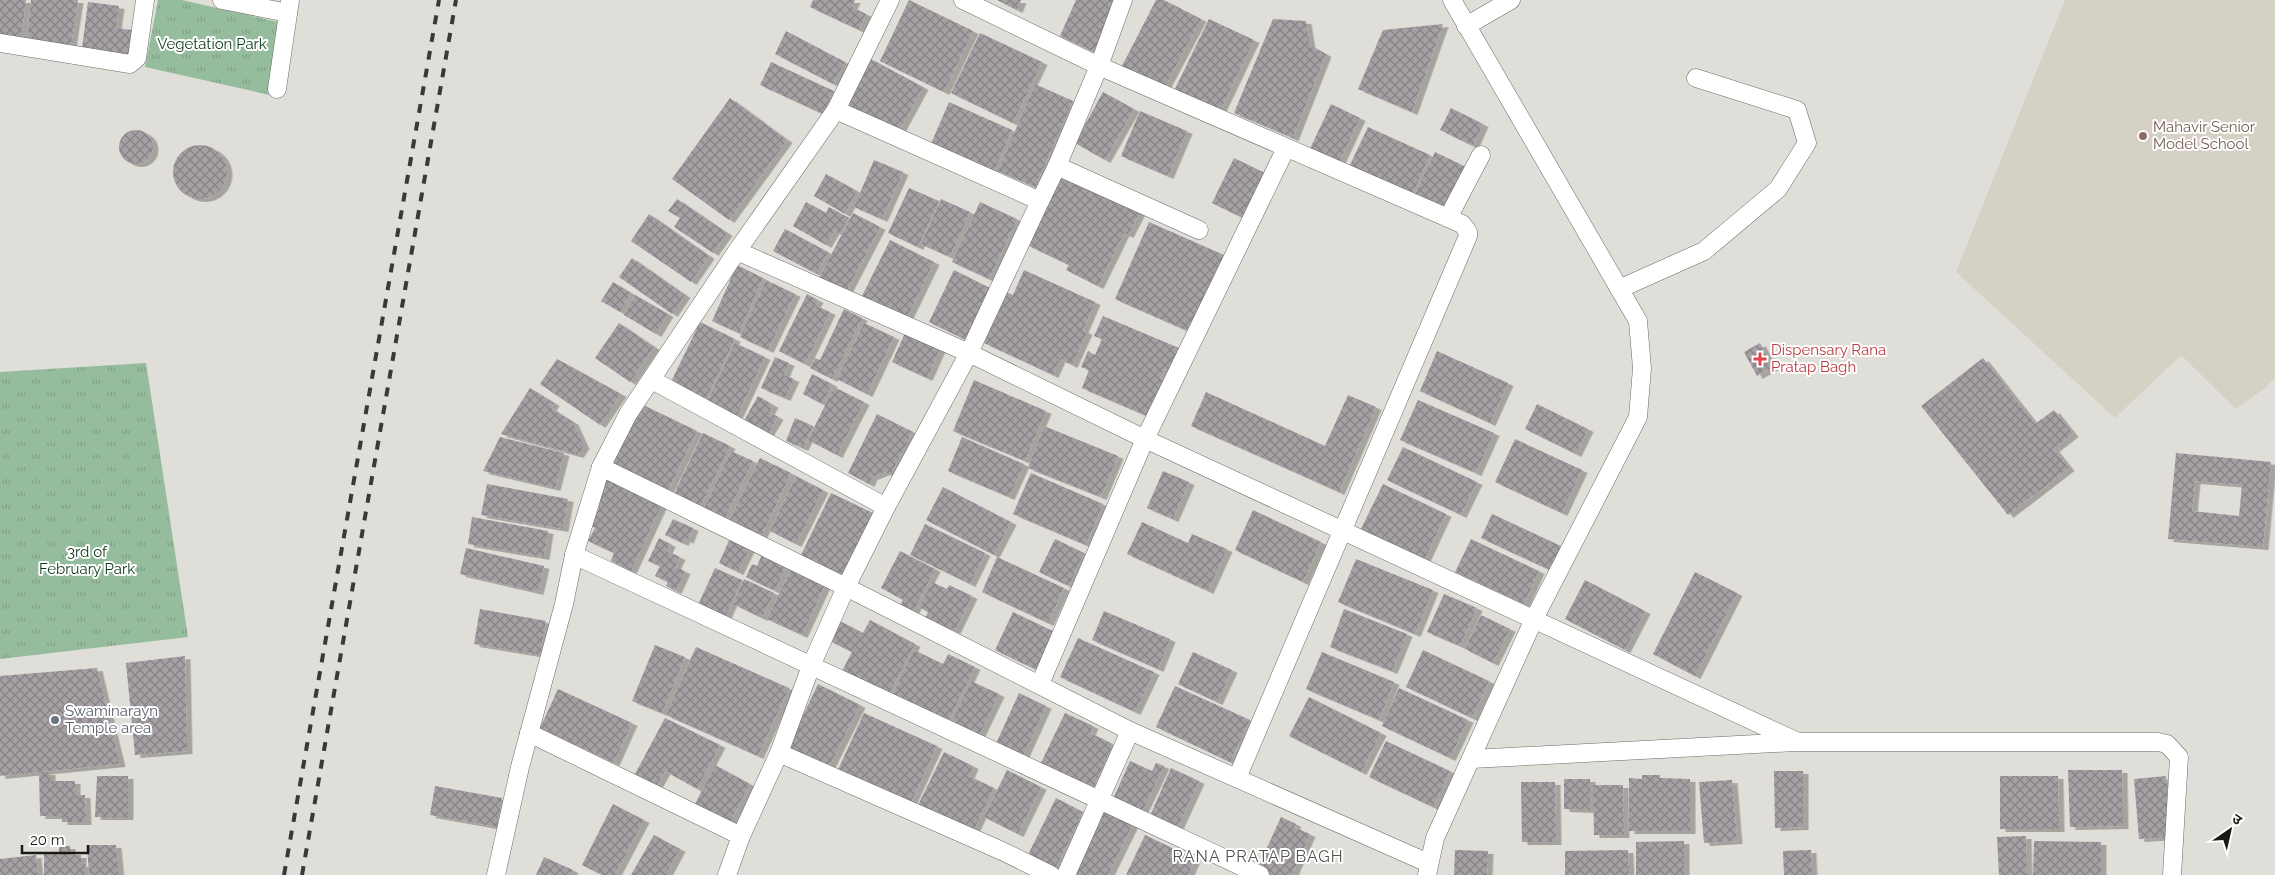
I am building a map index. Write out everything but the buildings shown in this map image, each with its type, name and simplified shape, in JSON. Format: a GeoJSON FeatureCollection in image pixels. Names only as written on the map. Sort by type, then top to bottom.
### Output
{"type":"FeatureCollection","features":[{"type":"Feature","properties":{"kind":"street"},"geometry":{"type":"LineString","coordinates":[[0,43],[130,64],[137,58],[145,0]]}},
{"type":"Feature","properties":{"kind":"street"},"geometry":{"type":"LineString","coordinates":[[222,0],[289,7],[277,88]]}},
{"type":"Feature","properties":{"kind":"street"},"geometry":{"type":"LineString","coordinates":[[496,875],[530,733],[564,604],[574,555],[600,467],[628,414],[737,251],[836,110],[890,0]]}},
{"type":"Feature","properties":{"kind":"street"},"geometry":{"type":"LineString","coordinates":[[964,0],[1099,66],[1462,224],[1468,236],[1237,778]]}},
{"type":"Feature","properties":{"kind":"street"},"geometry":{"type":"LineString","coordinates":[[727,875],[741,836],[778,753],[811,666],[846,587],[886,507],[969,353],[1057,166],[1099,66],[1123,0]]}},
{"type":"Feature","properties":{"kind":"street"},"geometry":{"type":"LineString","coordinates":[[600,467],[846,587],[1130,731],[1237,778],[1427,869],[1435,838],[1534,619],[1638,417],[1642,368],[1638,321],[1452,0]]}},
{"type":"Feature","properties":{"kind":"street"},"geometry":{"type":"LineString","coordinates":[[1466,26],[1511,0]]}},
{"type":"Feature","properties":{"kind":"street"},"geometry":{"type":"LineString","coordinates":[[1619,289],[1704,251],[1778,189],[1807,143],[1797,110],[1696,78]]}},
{"type":"Feature","properties":{"kind":"street"},"geometry":{"type":"LineString","coordinates":[[836,110],[1040,201]]}},
{"type":"Feature","properties":{"kind":"street"},"geometry":{"type":"LineString","coordinates":[[1040,684],[1145,439],[1286,148]]}},
{"type":"Feature","properties":{"kind":"street"},"geometry":{"type":"LineString","coordinates":[[1448,218],[1481,155]]}},
{"type":"Feature","properties":{"kind":"street"},"geometry":{"type":"LineString","coordinates":[[1057,166],[1199,230]]}},
{"type":"Feature","properties":{"kind":"street"},"geometry":{"type":"LineString","coordinates":[[737,251],[969,353],[1145,439],[1343,532],[1798,742]]}},
{"type":"Feature","properties":{"kind":"street"},"geometry":{"type":"LineString","coordinates":[[652,380],[886,507]]}},
{"type":"Feature","properties":{"kind":"street"},"geometry":{"type":"LineString","coordinates":[[574,555],[1260,875]]}},
{"type":"Feature","properties":{"kind":"street"},"geometry":{"type":"LineString","coordinates":[[1066,875],[1130,731]]}},
{"type":"Feature","properties":{"kind":"street"},"geometry":{"type":"LineString","coordinates":[[530,733],[741,836]]}},
{"type":"Feature","properties":{"kind":"street"},"geometry":{"type":"LineString","coordinates":[[1471,759],[1798,742],[2158,742],[2167,744],[2179,757],[2172,875]]}},
{"type":"Feature","properties":{"kind":"street"},"geometry":{"type":"LineString","coordinates":[[778,753],[1002,851],[1051,875]]}},
{"type":"Feature","properties":{"kind":"shaded area","name":"Mahavir Senior Model School"},"geometry":{"type":"Polygon","coordinates":[[[2065,0],[2275,0],[2275,378],[2265,388],[2236,409],[2181,355],[2115,418],[1956,272],[2065,0]]]}},
{"type":"Feature","properties":{"kind":"green space","name":"Vegetation Park"},"geometry":{"type":"Polygon","coordinates":[[[158,0],[182,0],[278,22],[270,95],[145,67],[158,0]]]}},
{"type":"Feature","properties":{"kind":"green space","name":"3rd of February Park"},"geometry":{"type":"Polygon","coordinates":[[[146,363],[188,637],[0,659],[0,372],[146,363]]]}},
{"type":"Feature","properties":{"kind":"railway"},"geometry":{"type":"LineString","coordinates":[[284,875],[439,0]]}},
{"type":"Feature","properties":{"kind":"railway"},"geometry":{"type":"LineString","coordinates":[[302,875],[456,0]]}},
{"type":"Feature","properties":{"kind":"place","name":"Mahavir Senior Model School"},"geometry":{"type":"Point","coordinates":[2143,136]}},
{"type":"Feature","properties":{"kind":"place","name":"Dispensary Rana Pratap Bagh"},"geometry":{"type":"Point","coordinates":[1760,359]}},
{"type":"Feature","properties":{"kind":"place","name":"Swaminarayn Temple area"},"geometry":{"type":"Point","coordinates":[55,720]}},
{"type":"Feature","properties":{"kind":"district","name":"RANA PRATAP BAGH"},"geometry":{"type":"Point","coordinates":[1258,856]}}]}
